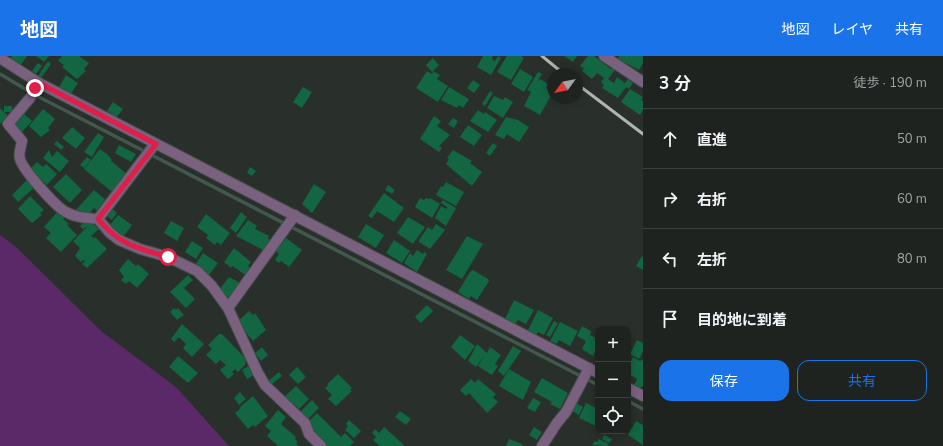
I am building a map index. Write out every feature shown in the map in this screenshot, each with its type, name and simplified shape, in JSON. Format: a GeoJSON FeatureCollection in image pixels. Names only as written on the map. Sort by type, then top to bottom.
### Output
{"type":"FeatureCollection","features":[{"type":"Feature","properties":{"kind":"street"},"geometry":{"type":"LineString","coordinates":[[604,56],[643,82]]}},
{"type":"Feature","properties":{"kind":"street"},"geometry":{"type":"LineString","coordinates":[[0,58],[34,90],[589,374],[566,412],[542,446]]}},
{"type":"Feature","properties":{"kind":"street"},"geometry":{"type":"LineString","coordinates":[[34,90],[8,124],[22,141],[19,156],[20,161],[28,174],[64,212],[77,217],[98,219],[110,234],[120,240],[140,249],[168,257],[196,271],[212,286],[228,308],[262,379],[305,423],[309,434],[321,446]]}},
{"type":"Feature","properties":{"kind":"street"},"geometry":{"type":"LineString","coordinates":[[98,219],[151,150]]}},
{"type":"Feature","properties":{"kind":"street"},"geometry":{"type":"LineString","coordinates":[[228,308],[290,222]]}},
{"type":"Feature","properties":{"kind":"street"},"geometry":{"type":"LineString","coordinates":[[631,390],[643,396]]}},
{"type":"Feature","properties":{"kind":"shaded area"},"geometry":{"type":"Polygon","coordinates":[[[0,235],[15,246],[101,331],[176,387],[229,446],[0,446],[0,235]]]}},
{"type":"Feature","properties":{"kind":"building"},"geometry":{"type":"Polygon","coordinates":[[[12,56],[27,56],[20,66],[10,59],[12,56]]]}},
{"type":"Feature","properties":{"kind":"building"},"geometry":{"type":"Polygon","coordinates":[[[36,56],[49,56],[44,62],[36,56]]]}},
{"type":"Feature","properties":{"kind":"building"},"geometry":{"type":"Polygon","coordinates":[[[62,56],[79,56],[89,63],[84,69],[86,71],[77,79],[62,67],[64,65],[58,61],[62,56]]]}},
{"type":"Feature","properties":{"kind":"building"},"geometry":{"type":"Polygon","coordinates":[[[483,56],[493,56],[492,59],[495,61],[498,56],[501,58],[491,75],[477,67],[483,56]]]}},
{"type":"Feature","properties":{"kind":"building"},"geometry":{"type":"Polygon","coordinates":[[[507,56],[521,56],[524,58],[511,80],[497,72],[507,56]]]}},
{"type":"Feature","properties":{"kind":"building"},"geometry":{"type":"Polygon","coordinates":[[[564,56],[577,56],[573,62],[564,56]]]}},
{"type":"Feature","properties":{"kind":"building"},"geometry":{"type":"Polygon","coordinates":[[[588,56],[594,56],[611,69],[612,68],[615,70],[608,79],[614,83],[617,77],[625,83],[628,79],[633,83],[629,89],[626,87],[618,98],[602,88],[604,85],[601,82],[604,78],[597,73],[592,79],[583,72],[584,68],[580,66],[588,56]]]}},
{"type":"Feature","properties":{"kind":"building"},"geometry":{"type":"Polygon","coordinates":[[[619,56],[643,56],[643,63],[639,70],[618,59],[619,56]]]}},
{"type":"Feature","properties":{"kind":"building"},"geometry":{"type":"Polygon","coordinates":[[[433,58],[439,65],[432,72],[426,65],[433,58]]]}},
{"type":"Feature","properties":{"kind":"building"},"geometry":{"type":"Polygon","coordinates":[[[48,61],[51,64],[41,78],[38,76],[48,61]]]}},
{"type":"Feature","properties":{"kind":"building"},"geometry":{"type":"Polygon","coordinates":[[[38,63],[42,66],[36,74],[32,71],[38,63]]]}},
{"type":"Feature","properties":{"kind":"building"},"geometry":{"type":"Polygon","coordinates":[[[520,69],[533,77],[524,92],[511,84],[520,69]]]}},
{"type":"Feature","properties":{"kind":"building"},"geometry":{"type":"Polygon","coordinates":[[[427,71],[432,74],[433,71],[440,75],[437,79],[448,86],[438,102],[416,88],[427,71]]]}},
{"type":"Feature","properties":{"kind":"building"},"geometry":{"type":"Polygon","coordinates":[[[538,72],[542,74],[537,82],[540,79],[547,83],[547,103],[540,115],[524,106],[531,92],[527,90],[538,72]]]}},
{"type":"Feature","properties":{"kind":"building"},"geometry":{"type":"Polygon","coordinates":[[[66,75],[78,83],[70,95],[59,87],[66,75]]]}},
{"type":"Feature","properties":{"kind":"building"},"geometry":{"type":"Polygon","coordinates":[[[473,80],[480,85],[474,93],[467,88],[473,80]]]}},
{"type":"Feature","properties":{"kind":"building"},"geometry":{"type":"Polygon","coordinates":[[[303,87],[312,92],[302,108],[293,102],[303,87]]]}},
{"type":"Feature","properties":{"kind":"building"},"geometry":{"type":"Polygon","coordinates":[[[449,87],[469,99],[463,108],[459,105],[457,108],[441,100],[449,87]]]}},
{"type":"Feature","properties":{"kind":"building"},"geometry":{"type":"Polygon","coordinates":[[[630,89],[643,97],[641,100],[643,101],[643,110],[640,115],[621,102],[630,89]]]}},
{"type":"Feature","properties":{"kind":"building"},"geometry":{"type":"Polygon","coordinates":[[[490,91],[493,93],[485,106],[482,104],[490,91]]]}},
{"type":"Feature","properties":{"kind":"building"},"geometry":{"type":"Polygon","coordinates":[[[494,96],[503,100],[505,97],[513,102],[503,118],[487,108],[494,96]]]}},
{"type":"Feature","properties":{"kind":"building"},"geometry":{"type":"Polygon","coordinates":[[[113,102],[123,109],[116,118],[107,111],[113,102]]]}},
{"type":"Feature","properties":{"kind":"building"},"geometry":{"type":"Polygon","coordinates":[[[4,106],[12,106],[12,112],[4,112],[4,106]]]}},
{"type":"Feature","properties":{"kind":"building"},"geometry":{"type":"Polygon","coordinates":[[[0,108],[8,116],[0,124],[0,108]]]}},
{"type":"Feature","properties":{"kind":"building"},"geometry":{"type":"Polygon","coordinates":[[[43,109],[55,119],[48,128],[50,130],[41,137],[29,126],[43,109]]]}},
{"type":"Feature","properties":{"kind":"building"},"geometry":{"type":"Polygon","coordinates":[[[478,110],[484,114],[485,112],[497,120],[488,132],[470,121],[478,110]]]}},
{"type":"Feature","properties":{"kind":"building"},"geometry":{"type":"Polygon","coordinates":[[[22,112],[32,121],[22,132],[12,123],[22,112]]]}},
{"type":"Feature","properties":{"kind":"building"},"geometry":{"type":"Polygon","coordinates":[[[434,116],[441,121],[437,126],[450,135],[439,146],[442,148],[439,152],[420,139],[434,116]]]}},
{"type":"Feature","properties":{"kind":"building"},"geometry":{"type":"Polygon","coordinates":[[[506,117],[518,120],[529,127],[519,142],[507,134],[504,139],[495,135],[506,117]]]}},
{"type":"Feature","properties":{"kind":"building"},"geometry":{"type":"Polygon","coordinates":[[[453,118],[458,121],[454,128],[448,124],[453,118]]]}},
{"type":"Feature","properties":{"kind":"building"},"geometry":{"type":"Polygon","coordinates":[[[468,125],[482,135],[474,146],[460,137],[468,125]]]}},
{"type":"Feature","properties":{"kind":"building"},"geometry":{"type":"Polygon","coordinates":[[[72,127],[85,138],[76,149],[62,138],[72,127]]]}},
{"type":"Feature","properties":{"kind":"building"},"geometry":{"type":"Polygon","coordinates":[[[98,133],[104,137],[92,157],[84,152],[98,133]]]}},
{"type":"Feature","properties":{"kind":"building"},"geometry":{"type":"Polygon","coordinates":[[[57,141],[64,147],[61,150],[54,144],[57,141]]]}},
{"type":"Feature","properties":{"kind":"building"},"geometry":{"type":"Polygon","coordinates":[[[493,143],[497,146],[490,156],[486,153],[493,143]]]}},
{"type":"Feature","properties":{"kind":"building"},"geometry":{"type":"Polygon","coordinates":[[[119,145],[136,154],[131,162],[115,153],[119,145]]]}},
{"type":"Feature","properties":{"kind":"building"},"geometry":{"type":"Polygon","coordinates":[[[100,149],[108,155],[112,160],[111,161],[127,174],[112,192],[84,169],[100,149]]]}},
{"type":"Feature","properties":{"kind":"building"},"geometry":{"type":"Polygon","coordinates":[[[49,150],[52,157],[57,151],[69,161],[60,172],[43,158],[49,150]]]}},
{"type":"Feature","properties":{"kind":"building"},"geometry":{"type":"Polygon","coordinates":[[[453,150],[472,161],[470,163],[482,172],[472,186],[446,164],[449,159],[447,158],[453,150]]]}},
{"type":"Feature","properties":{"kind":"building"},"geometry":{"type":"Polygon","coordinates":[[[87,157],[91,160],[84,168],[80,165],[87,157]]]}},
{"type":"Feature","properties":{"kind":"building"},"geometry":{"type":"Polygon","coordinates":[[[37,162],[43,167],[46,164],[57,174],[47,185],[30,169],[37,162]]]}},
{"type":"Feature","properties":{"kind":"building"},"geometry":{"type":"Polygon","coordinates":[[[250,167],[256,171],[252,176],[247,173],[250,167]]]}},
{"type":"Feature","properties":{"kind":"building"},"geometry":{"type":"Polygon","coordinates":[[[66,174],[82,190],[70,203],[53,187],[66,174]]]}},
{"type":"Feature","properties":{"kind":"building"},"geometry":{"type":"Polygon","coordinates":[[[28,179],[35,187],[18,202],[12,195],[28,179]]]}},
{"type":"Feature","properties":{"kind":"building"},"geometry":{"type":"Polygon","coordinates":[[[446,182],[464,192],[456,206],[436,195],[441,186],[443,187],[446,182]]]}},
{"type":"Feature","properties":{"kind":"building"},"geometry":{"type":"Polygon","coordinates":[[[314,184],[326,192],[312,213],[302,204],[314,184]]]}},
{"type":"Feature","properties":{"kind":"building"},"geometry":{"type":"Polygon","coordinates":[[[388,185],[395,190],[392,194],[385,190],[388,185]]]}},
{"type":"Feature","properties":{"kind":"building"},"geometry":{"type":"Polygon","coordinates":[[[94,190],[106,200],[103,203],[105,205],[99,212],[94,208],[86,217],[73,213],[94,190]]]}},
{"type":"Feature","properties":{"kind":"building"},"geometry":{"type":"Polygon","coordinates":[[[384,193],[404,208],[394,222],[377,211],[372,218],[368,216],[384,193]]]}},
{"type":"Feature","properties":{"kind":"building"},"geometry":{"type":"Polygon","coordinates":[[[30,196],[44,210],[40,213],[42,215],[32,223],[18,209],[30,196]]]}},
{"type":"Feature","properties":{"kind":"building"},"geometry":{"type":"Polygon","coordinates":[[[420,198],[424,200],[426,198],[430,198],[440,204],[432,218],[415,207],[420,198]]]}},
{"type":"Feature","properties":{"kind":"building"},"geometry":{"type":"Polygon","coordinates":[[[443,200],[456,208],[446,226],[435,218],[441,206],[446,209],[447,207],[441,203],[443,200]]]}},
{"type":"Feature","properties":{"kind":"building"},"geometry":{"type":"Polygon","coordinates":[[[111,208],[117,213],[112,220],[106,215],[111,208]]]}},
{"type":"Feature","properties":{"kind":"building"},"geometry":{"type":"Polygon","coordinates":[[[60,209],[67,216],[63,219],[69,224],[67,225],[77,235],[61,252],[46,238],[51,233],[44,227],[60,209]]]}},
{"type":"Feature","properties":{"kind":"building"},"geometry":{"type":"Polygon","coordinates":[[[241,212],[247,217],[236,233],[230,228],[241,212]]]}},
{"type":"Feature","properties":{"kind":"building"},"geometry":{"type":"Polygon","coordinates":[[[206,214],[230,233],[221,245],[217,242],[215,245],[206,238],[208,235],[197,227],[206,214]]]}},
{"type":"Feature","properties":{"kind":"building"},"geometry":{"type":"Polygon","coordinates":[[[118,215],[132,225],[123,237],[109,226],[118,215]]]}},
{"type":"Feature","properties":{"kind":"building"},"geometry":{"type":"Polygon","coordinates":[[[408,217],[425,227],[413,244],[397,233],[408,217]]]}},
{"type":"Feature","properties":{"kind":"building"},"geometry":{"type":"Polygon","coordinates":[[[248,220],[257,226],[255,229],[269,236],[268,239],[271,240],[265,251],[236,236],[248,220]]]}},
{"type":"Feature","properties":{"kind":"building"},"geometry":{"type":"Polygon","coordinates":[[[85,221],[91,222],[99,229],[91,236],[94,238],[95,237],[107,249],[87,268],[82,264],[85,261],[83,260],[81,262],[75,256],[80,248],[73,241],[88,226],[83,229],[80,226],[85,221]]]}},
{"type":"Feature","properties":{"kind":"building"},"geometry":{"type":"Polygon","coordinates":[[[171,221],[184,228],[177,241],[164,233],[171,221]]]}},
{"type":"Feature","properties":{"kind":"building"},"geometry":{"type":"Polygon","coordinates":[[[366,224],[384,235],[376,248],[358,237],[366,224]]]}},
{"type":"Feature","properties":{"kind":"building"},"geometry":{"type":"Polygon","coordinates":[[[436,224],[445,230],[430,249],[419,242],[419,240],[428,227],[432,230],[436,224]]]}},
{"type":"Feature","properties":{"kind":"building"},"geometry":{"type":"Polygon","coordinates":[[[467,236],[483,244],[462,279],[446,270],[467,236]]]}},
{"type":"Feature","properties":{"kind":"building"},"geometry":{"type":"Polygon","coordinates":[[[286,238],[302,250],[289,267],[281,261],[279,263],[275,260],[279,254],[276,251],[286,238]]]}},
{"type":"Feature","properties":{"kind":"building"},"geometry":{"type":"Polygon","coordinates":[[[394,240],[410,251],[402,263],[386,253],[394,240]]]}},
{"type":"Feature","properties":{"kind":"building"},"geometry":{"type":"Polygon","coordinates":[[[192,241],[203,248],[196,259],[185,252],[192,241]]]}},
{"type":"Feature","properties":{"kind":"building"},"geometry":{"type":"Polygon","coordinates":[[[234,248],[251,262],[248,266],[252,269],[247,276],[232,266],[231,268],[224,262],[234,248]]]}},
{"type":"Feature","properties":{"kind":"building"},"geometry":{"type":"Polygon","coordinates":[[[417,250],[423,254],[424,252],[427,254],[417,272],[404,263],[410,253],[413,256],[417,250]]]}},
{"type":"Feature","properties":{"kind":"building"},"geometry":{"type":"Polygon","coordinates":[[[203,253],[218,263],[209,275],[195,265],[203,253]]]}},
{"type":"Feature","properties":{"kind":"building"},"geometry":{"type":"Polygon","coordinates":[[[642,256],[643,257],[643,270],[636,266],[642,256]]]}},
{"type":"Feature","properties":{"kind":"building"},"geometry":{"type":"Polygon","coordinates":[[[128,259],[136,266],[138,264],[149,274],[137,288],[129,281],[126,284],[121,280],[124,277],[119,270],[128,259]]]}},
{"type":"Feature","properties":{"kind":"building"},"geometry":{"type":"Polygon","coordinates":[[[473,270],[489,281],[477,300],[471,296],[469,299],[458,292],[470,272],[473,270]]]}},
{"type":"Feature","properties":{"kind":"building"},"geometry":{"type":"Polygon","coordinates":[[[188,275],[193,280],[184,288],[195,299],[186,308],[170,292],[188,275]]]}},
{"type":"Feature","properties":{"kind":"building"},"geometry":{"type":"Polygon","coordinates":[[[229,277],[242,284],[231,299],[219,290],[229,277]]]}},
{"type":"Feature","properties":{"kind":"building"},"geometry":{"type":"Polygon","coordinates":[[[514,300],[534,310],[526,324],[518,320],[515,324],[505,319],[514,300]]]}},
{"type":"Feature","properties":{"kind":"building"},"geometry":{"type":"Polygon","coordinates":[[[427,305],[433,311],[421,323],[415,317],[427,305]]]}},
{"type":"Feature","properties":{"kind":"building"},"geometry":{"type":"Polygon","coordinates":[[[174,308],[176,310],[178,308],[184,315],[177,320],[170,312],[174,308]]]}},
{"type":"Feature","properties":{"kind":"building"},"geometry":{"type":"Polygon","coordinates":[[[538,310],[553,318],[544,335],[538,332],[536,335],[528,330],[538,310]]]}},
{"type":"Feature","properties":{"kind":"building"},"geometry":{"type":"Polygon","coordinates":[[[249,311],[253,315],[255,313],[266,330],[253,341],[237,322],[249,311]]]}},
{"type":"Feature","properties":{"kind":"building"},"geometry":{"type":"Polygon","coordinates":[[[554,321],[558,323],[550,337],[546,335],[554,321]]]}},
{"type":"Feature","properties":{"kind":"building"},"geometry":{"type":"Polygon","coordinates":[[[560,322],[578,331],[570,346],[559,340],[557,344],[550,341],[560,322]]]}},
{"type":"Feature","properties":{"kind":"building"},"geometry":{"type":"Polygon","coordinates":[[[182,324],[204,344],[192,357],[183,348],[186,344],[179,337],[174,342],[171,339],[182,324]]]}},
{"type":"Feature","properties":{"kind":"building"},"geometry":{"type":"Polygon","coordinates":[[[582,326],[591,331],[590,335],[595,338],[595,352],[593,356],[582,349],[586,341],[577,336],[582,326]]]}},
{"type":"Feature","properties":{"kind":"building"},"geometry":{"type":"Polygon","coordinates":[[[219,334],[222,334],[247,360],[245,362],[246,364],[238,372],[235,369],[232,372],[234,374],[228,379],[220,370],[226,365],[220,360],[216,364],[206,355],[212,349],[208,345],[219,334]]]}},
{"type":"Feature","properties":{"kind":"building"},"geometry":{"type":"Polygon","coordinates":[[[460,335],[475,346],[465,360],[451,347],[460,335]]]}},
{"type":"Feature","properties":{"kind":"building"},"geometry":{"type":"Polygon","coordinates":[[[637,340],[643,343],[643,351],[639,359],[631,355],[637,340]]]}},
{"type":"Feature","properties":{"kind":"building"},"geometry":{"type":"Polygon","coordinates":[[[477,344],[487,353],[490,347],[501,355],[495,364],[498,366],[492,375],[478,366],[484,356],[476,367],[468,361],[477,344]]]}},
{"type":"Feature","properties":{"kind":"building"},"geometry":{"type":"Polygon","coordinates":[[[513,346],[521,351],[504,376],[498,371],[513,346]]]}},
{"type":"Feature","properties":{"kind":"building"},"geometry":{"type":"Polygon","coordinates":[[[262,347],[268,355],[261,361],[255,353],[262,347]]]}},
{"type":"Feature","properties":{"kind":"building"},"geometry":{"type":"Polygon","coordinates":[[[178,356],[198,373],[188,383],[169,367],[178,356]]]}},
{"type":"Feature","properties":{"kind":"building"},"geometry":{"type":"Polygon","coordinates":[[[633,357],[640,361],[643,359],[643,386],[640,388],[634,385],[637,379],[631,375],[631,361],[633,357]]]}},
{"type":"Feature","properties":{"kind":"building"},"geometry":{"type":"Polygon","coordinates":[[[248,366],[254,375],[247,379],[242,370],[248,366]]]}},
{"type":"Feature","properties":{"kind":"building"},"geometry":{"type":"Polygon","coordinates":[[[297,367],[306,377],[298,384],[289,375],[297,367]]]}},
{"type":"Feature","properties":{"kind":"building"},"geometry":{"type":"Polygon","coordinates":[[[509,369],[531,382],[523,400],[499,386],[509,369]]]}},
{"type":"Feature","properties":{"kind":"building"},"geometry":{"type":"Polygon","coordinates":[[[279,372],[282,376],[271,385],[268,381],[279,372]]]}},
{"type":"Feature","properties":{"kind":"building"},"geometry":{"type":"Polygon","coordinates":[[[338,374],[352,388],[350,390],[352,391],[336,406],[328,399],[332,395],[325,388],[328,386],[327,384],[338,374]]]}},
{"type":"Feature","properties":{"kind":"building"},"geometry":{"type":"Polygon","coordinates":[[[542,378],[568,393],[560,409],[550,404],[552,402],[534,392],[542,378]]]}},
{"type":"Feature","properties":{"kind":"building"},"geometry":{"type":"Polygon","coordinates":[[[471,379],[475,383],[478,379],[496,394],[493,397],[498,402],[487,413],[469,393],[466,396],[460,390],[471,379]]]}},
{"type":"Feature","properties":{"kind":"building"},"geometry":{"type":"Polygon","coordinates":[[[296,386],[309,399],[299,409],[294,404],[291,406],[283,398],[296,386]]]}},
{"type":"Feature","properties":{"kind":"building"},"geometry":{"type":"Polygon","coordinates":[[[240,392],[246,399],[239,405],[234,398],[240,392]]]}},
{"type":"Feature","properties":{"kind":"building"},"geometry":{"type":"Polygon","coordinates":[[[253,396],[268,416],[255,427],[253,425],[248,429],[235,413],[253,396]]]}},
{"type":"Feature","properties":{"kind":"building"},"geometry":{"type":"Polygon","coordinates":[[[533,398],[541,402],[535,412],[527,408],[533,398]]]}},
{"type":"Feature","properties":{"kind":"building"},"geometry":{"type":"Polygon","coordinates":[[[312,400],[319,408],[307,420],[299,413],[312,400]]]}},
{"type":"Feature","properties":{"kind":"building"},"geometry":{"type":"Polygon","coordinates":[[[576,403],[583,407],[579,415],[572,411],[576,403]]]}},
{"type":"Feature","properties":{"kind":"building"},"geometry":{"type":"Polygon","coordinates":[[[586,403],[595,408],[595,426],[579,418],[586,403]]]}},
{"type":"Feature","properties":{"kind":"building"},"geometry":{"type":"Polygon","coordinates":[[[278,410],[286,417],[281,424],[296,437],[295,439],[298,442],[296,444],[299,446],[278,446],[267,436],[271,431],[265,426],[278,410]]]}},
{"type":"Feature","properties":{"kind":"building"},"geometry":{"type":"Polygon","coordinates":[[[400,411],[411,419],[406,425],[395,417],[400,411]]]}},
{"type":"Feature","properties":{"kind":"building"},"geometry":{"type":"Polygon","coordinates":[[[317,413],[341,437],[345,433],[354,442],[350,446],[325,446],[310,432],[313,429],[307,423],[317,413]]]}},
{"type":"Feature","properties":{"kind":"building"},"geometry":{"type":"Polygon","coordinates":[[[349,420],[361,431],[354,438],[345,430],[348,426],[346,424],[349,420]]]}},
{"type":"Feature","properties":{"kind":"building"},"geometry":{"type":"Polygon","coordinates":[[[636,421],[643,425],[643,445],[628,435],[631,434],[631,430],[636,421]]]}},
{"type":"Feature","properties":{"kind":"building"},"geometry":{"type":"Polygon","coordinates":[[[384,427],[404,445],[380,446],[373,440],[376,437],[372,433],[375,429],[379,433],[384,427]]]}},
{"type":"Feature","properties":{"kind":"building"},"geometry":{"type":"Polygon","coordinates":[[[534,427],[542,432],[537,440],[529,435],[534,427]]]}},
{"type":"Feature","properties":{"kind":"building"},"geometry":{"type":"Polygon","coordinates":[[[604,435],[612,439],[609,443],[602,439],[604,435]]]}},
{"type":"Feature","properties":{"kind":"building"},"geometry":{"type":"Polygon","coordinates":[[[509,439],[520,443],[524,446],[506,446],[509,439]]]}},
{"type":"Feature","properties":{"kind":"building"},"geometry":{"type":"Polygon","coordinates":[[[599,439],[609,444],[607,446],[592,445],[599,439]]]}},
{"type":"Feature","properties":{"kind":"waterway"},"geometry":{"type":"LineString","coordinates":[[0,74],[37,96],[595,383]]}},
{"type":"Feature","properties":{"kind":"waterway"},"geometry":{"type":"LineString","coordinates":[[631,403],[643,409]]}},
{"type":"Feature","properties":{"kind":"railway"},"geometry":{"type":"LineString","coordinates":[[542,56],[557,68]]}},
{"type":"Feature","properties":{"kind":"railway"},"geometry":{"type":"LineString","coordinates":[[583,89],[643,134]]}},
{"type":"Feature","properties":{"kind":"route"},"geometry":{"type":"LineString","coordinates":[[35,88],[39,83],[156,144],[98,219],[110,234],[120,240],[140,249],[168,257]]}}]}
